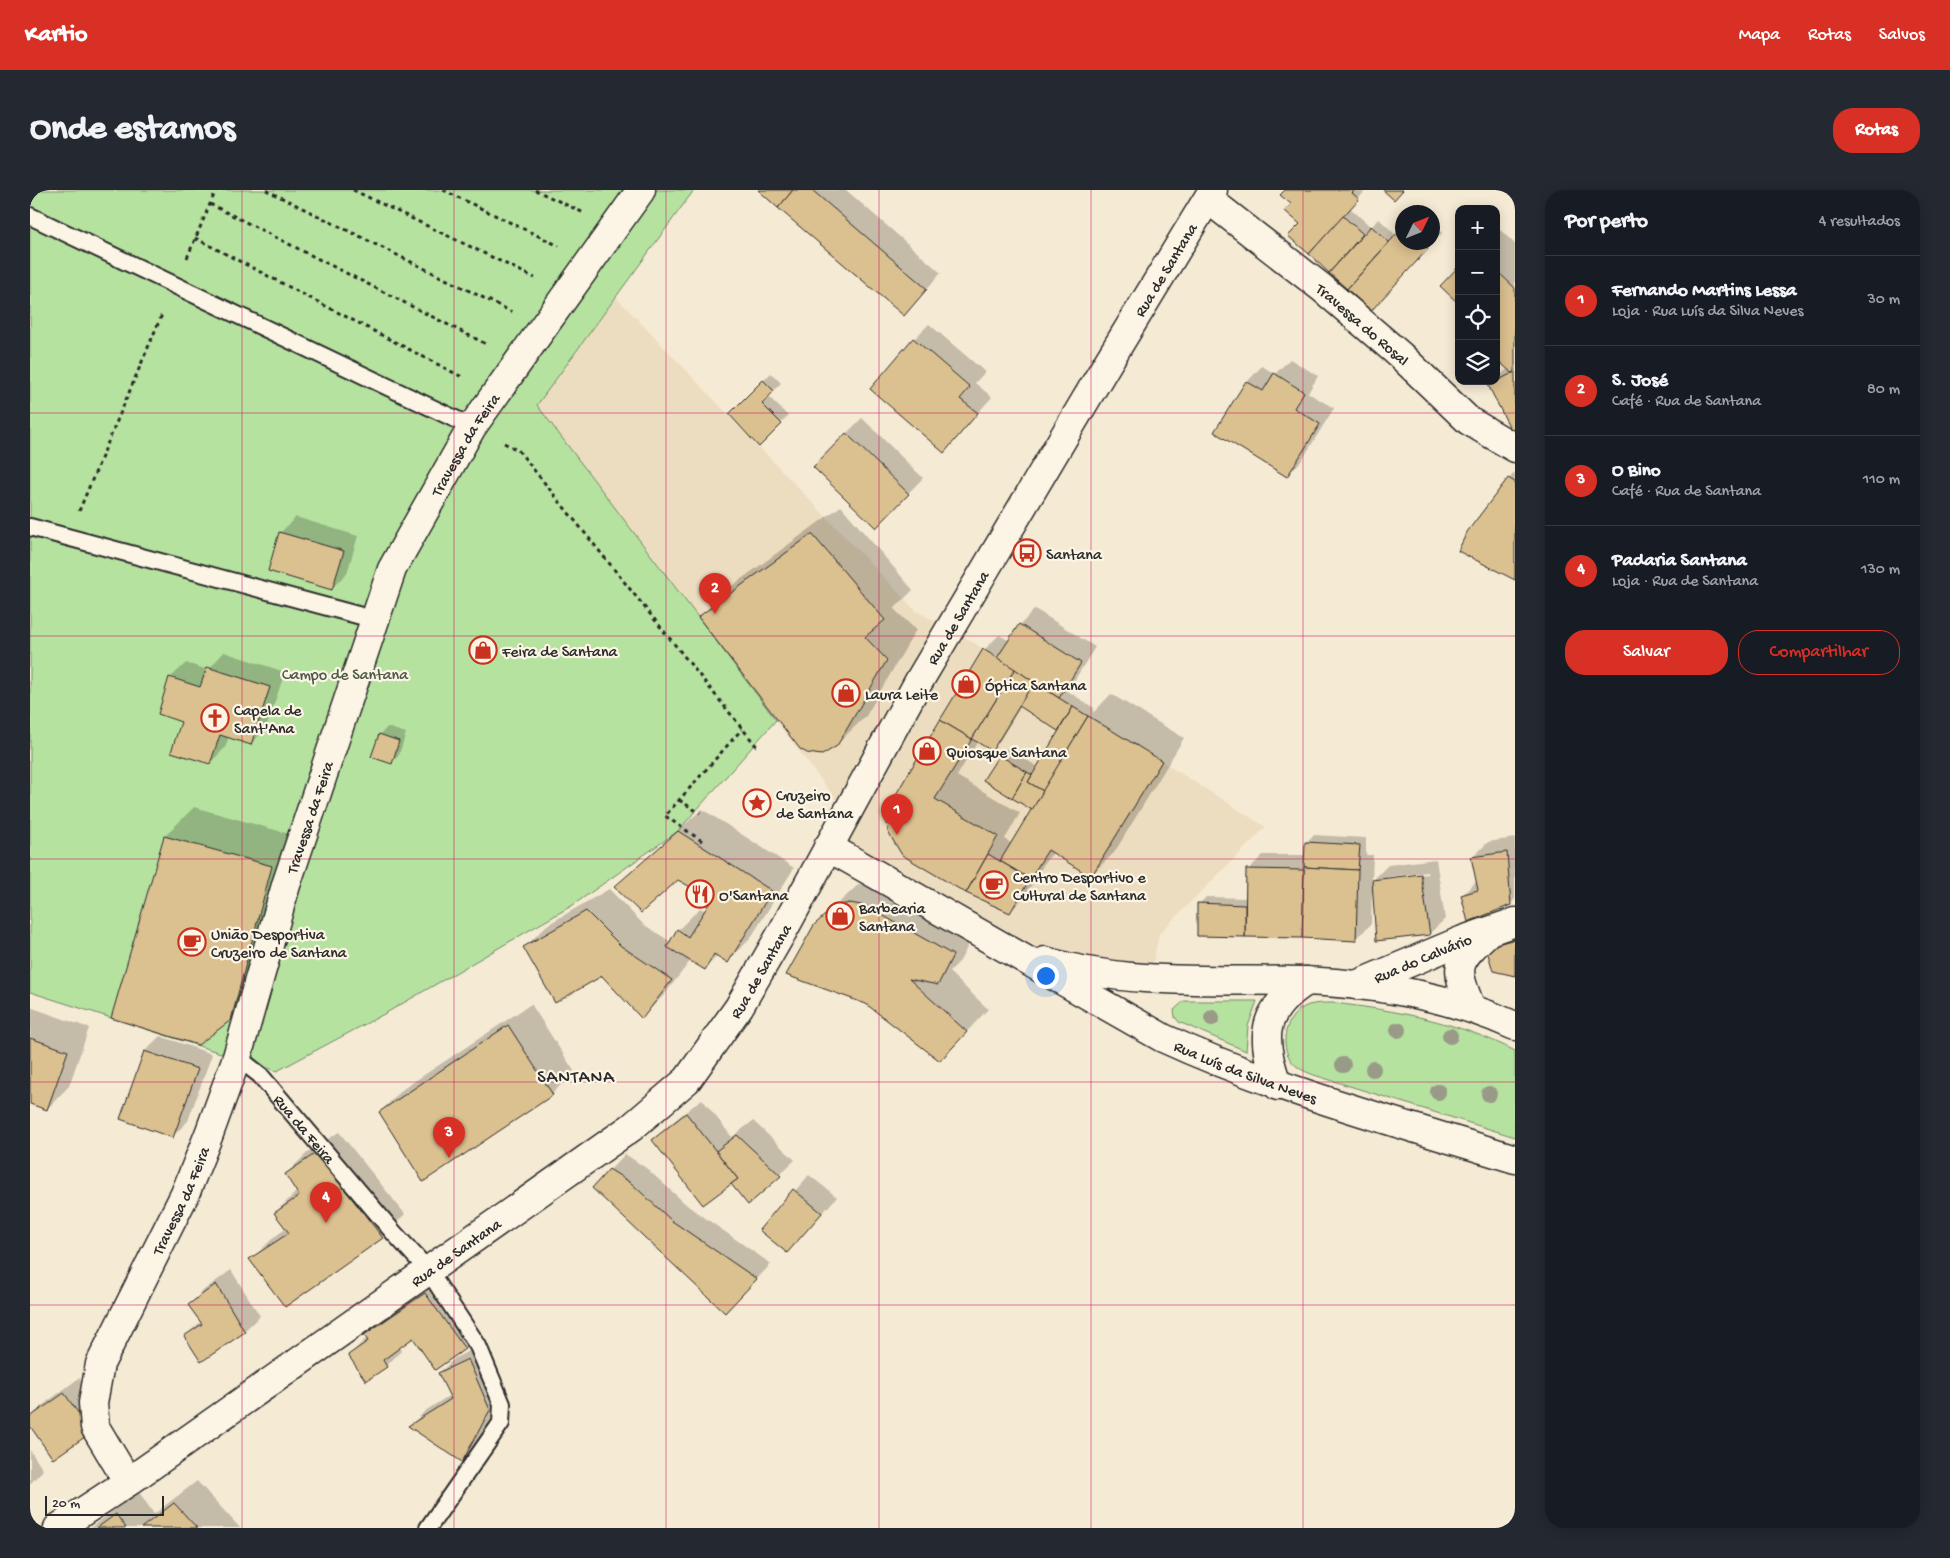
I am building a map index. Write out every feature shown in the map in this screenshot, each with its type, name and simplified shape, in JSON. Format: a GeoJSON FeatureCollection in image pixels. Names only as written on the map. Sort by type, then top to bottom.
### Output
{"type":"FeatureCollection","features":[{"type":"Feature","properties":{"kind":"main road","name":"Travessa da Feira"},"geometry":{"type":"LineString","coordinates":[[128,1482],[95,1427],[93,1403],[100,1364],[184,1194],[238,1057],[286,885],[392,570],[472,427],[641,190]]}},
{"type":"Feature","properties":{"kind":"main road","name":"Travessa do Rosal"},"geometry":{"type":"LineString","coordinates":[[1211,195],[1400,355],[1469,421],[1515,448]]}},
{"type":"Feature","properties":{"kind":"main road","name":"Rua de Santana"},"geometry":{"type":"LineString","coordinates":[[58,1528],[128,1482],[632,1127],[687,1080],[748,992],[920,681],[1107,364],[1211,195]]}},
{"type":"Feature","properties":{"kind":"main road","name":"Rua Luís da Silva Neves"},"geometry":{"type":"LineString","coordinates":[[828,847],[1163,1038],[1206,1058],[1278,1086],[1515,1159]]}},
{"type":"Feature","properties":{"kind":"main road","name":"Rua do Calvário"},"geometry":{"type":"LineString","coordinates":[[1356,984],[1502,926]]}},
{"type":"Feature","properties":{"kind":"main road","name":"Rua do Calvário"},"geometry":{"type":"LineString","coordinates":[[1471,1008],[1462,985],[1459,967],[1464,955],[1502,926]]}},
{"type":"Feature","properties":{"kind":"main road","name":"Rua Luís da Silva Neves"},"geometry":{"type":"LineString","coordinates":[[995,942],[1063,966],[1128,976],[1356,984],[1414,994],[1471,1008],[1515,1026]]}},
{"type":"Feature","properties":{"kind":"main road"},"geometry":{"type":"LineString","coordinates":[[1278,1086],[1267,1054],[1267,1030],[1273,1013],[1283,999],[1307,981]]}},
{"type":"Feature","properties":{"kind":"lane"},"geometry":{"type":"LineString","coordinates":[[30,216],[472,427]]}},
{"type":"Feature","properties":{"kind":"lane"},"geometry":{"type":"LineString","coordinates":[[30,527],[376,620]]}},
{"type":"Feature","properties":{"kind":"lane","name":"Rua da Feira"},"geometry":{"type":"LineString","coordinates":[[238,1057],[260,1075],[394,1233],[428,1270],[478,1346],[502,1404],[501,1423],[428,1528]]}},
{"type":"Feature","properties":{"kind":"path"},"geometry":{"type":"LineString","coordinates":[[67,538],[216,190]]}},
{"type":"Feature","properties":{"kind":"path"},"geometry":{"type":"LineString","coordinates":[[266,190],[543,327]]}},
{"type":"Feature","properties":{"kind":"path"},"geometry":{"type":"LineString","coordinates":[[353,190],[567,294]]}},
{"type":"Feature","properties":{"kind":"path"},"geometry":{"type":"LineString","coordinates":[[443,190],[591,260]]}},
{"type":"Feature","properties":{"kind":"path"},"geometry":{"type":"LineString","coordinates":[[534,190],[614,227]]}},
{"type":"Feature","properties":{"kind":"path"},"geometry":{"type":"LineString","coordinates":[[210,204],[519,360]]}},
{"type":"Feature","properties":{"kind":"path"},"geometry":{"type":"LineString","coordinates":[[195,238],[496,394]]}},
{"type":"Feature","properties":{"kind":"path"},"geometry":{"type":"LineString","coordinates":[[472,427],[518,450],[758,748]]}},
{"type":"Feature","properties":{"kind":"path"},"geometry":{"type":"LineString","coordinates":[[702,841],[665,816],[742,730]]}},
{"type":"Feature","properties":{"kind":"path"},"geometry":{"type":"LineString","coordinates":[[679,800],[700,814]]}},
{"type":"Feature","properties":{"kind":"shaded area"},"geometry":{"type":"Polygon","coordinates":[[[616,297],[916,611],[947,627],[843,809],[537,405],[616,297]]]}},
{"type":"Feature","properties":{"kind":"shaded area"},"geometry":{"type":"Polygon","coordinates":[[[955,631],[1266,827],[1159,934],[1151,972],[1047,957],[832,846],[955,631]]]}},
{"type":"Feature","properties":{"kind":"green space","name":"Campo de Santana"},"geometry":{"type":"Polygon","coordinates":[[[30,190],[694,190],[537,405],[776,720],[678,831],[573,905],[386,1013],[277,1071],[30,992],[30,190]]]}},
{"type":"Feature","properties":{"kind":"green space"},"geometry":{"type":"Polygon","coordinates":[[[1184,1001],[1257,1001],[1248,1026],[1246,1051],[1179,1022],[1175,1017],[1174,1010],[1184,1001]]]}},
{"type":"Feature","properties":{"kind":"green space"},"geometry":{"type":"Polygon","coordinates":[[[1333,1003],[1380,1009],[1449,1025],[1472,1032],[1515,1051],[1515,1137],[1317,1076],[1298,1068],[1288,1056],[1286,1047],[1286,1030],[1290,1022],[1295,1014],[1309,1005],[1333,1003]]]}},
{"type":"Feature","properties":{"kind":"building"},"geometry":{"type":"Polygon","coordinates":[[[758,190],[793,190],[778,208],[758,190]]]}},
{"type":"Feature","properties":{"kind":"building"},"geometry":{"type":"Polygon","coordinates":[[[793,190],[812,190],[927,289],[904,316],[778,208],[793,190]]]}},
{"type":"Feature","properties":{"kind":"building"},"geometry":{"type":"Polygon","coordinates":[[[1285,190],[1355,190],[1352,193],[1359,199],[1309,254],[1288,236],[1300,224],[1285,211],[1291,204],[1280,195],[1285,190]]]}},
{"type":"Feature","properties":{"kind":"building"},"geometry":{"type":"Polygon","coordinates":[[[1383,190],[1403,190],[1394,200],[1383,190]]]}},
{"type":"Feature","properties":{"kind":"building"},"geometry":{"type":"Polygon","coordinates":[[[1343,216],[1363,234],[1329,273],[1309,254],[1343,216]]]}},
{"type":"Feature","properties":{"kind":"building"},"geometry":{"type":"Polygon","coordinates":[[[1371,226],[1389,242],[1347,289],[1329,273],[1371,226]]]}},
{"type":"Feature","properties":{"kind":"building"},"geometry":{"type":"Polygon","coordinates":[[[1395,236],[1395,250],[1427,250],[1371,311],[1347,289],[1395,236]]]}},
{"type":"Feature","properties":{"kind":"building"},"geometry":{"type":"Polygon","coordinates":[[[1455,270],[1455,300],[1440,286],[1455,270]]]}},
{"type":"Feature","properties":{"kind":"building"},"geometry":{"type":"Polygon","coordinates":[[[1500,274],[1515,288],[1515,372],[1512,373],[1500,362],[1500,274]]]}},
{"type":"Feature","properties":{"kind":"building"},"geometry":{"type":"Polygon","coordinates":[[[913,338],[970,387],[960,399],[978,413],[944,453],[870,389],[913,338]]]}},
{"type":"Feature","properties":{"kind":"building"},"geometry":{"type":"Polygon","coordinates":[[[1515,372],[1515,433],[1513,434],[1488,385],[1500,385],[1500,379],[1515,372]]]}},
{"type":"Feature","properties":{"kind":"building"},"geometry":{"type":"Polygon","coordinates":[[[1274,373],[1304,392],[1294,408],[1320,424],[1287,477],[1214,432],[1246,381],[1263,391],[1274,373]]]}},
{"type":"Feature","properties":{"kind":"building"},"geometry":{"type":"Polygon","coordinates":[[[763,380],[774,391],[762,404],[782,424],[759,447],[729,414],[763,380]]]}},
{"type":"Feature","properties":{"kind":"building"},"geometry":{"type":"Polygon","coordinates":[[[846,433],[909,494],[876,528],[813,467],[846,433]]]}},
{"type":"Feature","properties":{"kind":"building"},"geometry":{"type":"Polygon","coordinates":[[[1508,478],[1515,482],[1515,580],[1458,551],[1467,532],[1508,478]]]}},
{"type":"Feature","properties":{"kind":"building"},"geometry":{"type":"Polygon","coordinates":[[[279,532],[344,551],[332,590],[268,571],[279,532]]]}},
{"type":"Feature","properties":{"kind":"building"},"geometry":{"type":"Polygon","coordinates":[[[812,534],[885,620],[865,637],[887,660],[837,746],[822,755],[807,753],[800,749],[698,617],[812,534]]]}},
{"type":"Feature","properties":{"kind":"building"},"geometry":{"type":"Polygon","coordinates":[[[1019,624],[1081,663],[1059,698],[997,658],[1019,624]]]}},
{"type":"Feature","properties":{"kind":"building"},"geometry":{"type":"Polygon","coordinates":[[[983,649],[1015,669],[972,739],[940,720],[983,649]]]}},
{"type":"Feature","properties":{"kind":"building","name":"Capela de Sant'Ana"},"geometry":{"type":"Polygon","coordinates":[[[207,667],[270,687],[251,745],[220,735],[210,764],[171,752],[181,722],[158,714],[169,677],[200,687],[207,667]]]}},
{"type":"Feature","properties":{"kind":"building"},"geometry":{"type":"Polygon","coordinates":[[[1015,669],[1034,682],[992,751],[972,739],[1015,669]]]}},
{"type":"Feature","properties":{"kind":"building"},"geometry":{"type":"Polygon","coordinates":[[[1034,682],[1073,707],[1058,731],[1019,706],[1034,682]]]}},
{"type":"Feature","properties":{"kind":"building"},"geometry":{"type":"Polygon","coordinates":[[[1073,707],[1088,716],[1043,791],[1028,782],[1073,707]]]}},
{"type":"Feature","properties":{"kind":"building"},"geometry":{"type":"Polygon","coordinates":[[[1088,716],[1162,761],[1091,877],[1048,850],[1030,879],[1000,861],[1088,716]]]}},
{"type":"Feature","properties":{"kind":"building"},"geometry":{"type":"Polygon","coordinates":[[[940,720],[972,739],[935,799],[998,836],[966,893],[902,855],[888,832],[887,821],[892,801],[940,720]]]}},
{"type":"Feature","properties":{"kind":"building"},"geometry":{"type":"Polygon","coordinates":[[[379,734],[399,741],[392,764],[371,757],[379,734]]]}},
{"type":"Feature","properties":{"kind":"building"},"geometry":{"type":"Polygon","coordinates":[[[999,755],[1027,772],[1012,798],[983,780],[999,755]]]}},
{"type":"Feature","properties":{"kind":"building"},"geometry":{"type":"Polygon","coordinates":[[[1027,772],[1032,775],[1028,782],[1043,791],[1032,810],[1012,798],[1027,772]]]}},
{"type":"Feature","properties":{"kind":"building"},"geometry":{"type":"Polygon","coordinates":[[[678,831],[772,891],[728,963],[714,954],[705,970],[667,947],[677,929],[688,937],[712,899],[678,880],[641,913],[614,887],[678,831]]]}},
{"type":"Feature","properties":{"kind":"building","name":"União Desportiva Cruzeiro de Santana"},"geometry":{"type":"Polygon","coordinates":[[[164,836],[272,866],[231,1020],[198,1045],[111,1018],[164,836]]]}},
{"type":"Feature","properties":{"kind":"building"},"geometry":{"type":"Polygon","coordinates":[[[1305,842],[1360,845],[1358,870],[1304,867],[1305,842]]]}},
{"type":"Feature","properties":{"kind":"building"},"geometry":{"type":"Polygon","coordinates":[[[1507,852],[1511,905],[1468,922],[1461,895],[1478,890],[1471,857],[1507,852]]]}},
{"type":"Feature","properties":{"kind":"building"},"geometry":{"type":"Polygon","coordinates":[[[988,854],[1030,879],[1010,913],[966,893],[988,854]]]}},
{"type":"Feature","properties":{"kind":"building"},"geometry":{"type":"Polygon","coordinates":[[[1304,867],[1358,870],[1356,941],[1302,938],[1304,867]]]}},
{"type":"Feature","properties":{"kind":"building"},"geometry":{"type":"Polygon","coordinates":[[[1246,869],[1304,870],[1302,938],[1245,937],[1246,869]]]}},
{"type":"Feature","properties":{"kind":"building"},"geometry":{"type":"Polygon","coordinates":[[[1421,874],[1430,935],[1376,941],[1372,880],[1421,874]]]}},
{"type":"Feature","properties":{"kind":"building"},"geometry":{"type":"Polygon","coordinates":[[[850,903],[866,906],[953,955],[938,985],[909,979],[967,1032],[940,1061],[866,1004],[786,975],[814,925],[835,906],[850,903]]]}},
{"type":"Feature","properties":{"kind":"building"},"geometry":{"type":"Polygon","coordinates":[[[1197,903],[1245,905],[1245,937],[1197,936],[1197,903]]]}},
{"type":"Feature","properties":{"kind":"building"},"geometry":{"type":"Polygon","coordinates":[[[586,911],[621,946],[672,980],[642,1019],[602,976],[555,1003],[523,947],[586,911]]]}},
{"type":"Feature","properties":{"kind":"building"},"geometry":{"type":"Polygon","coordinates":[[[1515,939],[1515,976],[1493,971],[1486,947],[1515,939]]]}},
{"type":"Feature","properties":{"kind":"building"},"geometry":{"type":"Polygon","coordinates":[[[508,1025],[553,1095],[423,1182],[379,1112],[508,1025]]]}},
{"type":"Feature","properties":{"kind":"building"},"geometry":{"type":"Polygon","coordinates":[[[30,1038],[68,1051],[47,1110],[30,1104],[30,1038]]]}},
{"type":"Feature","properties":{"kind":"building"},"geometry":{"type":"Polygon","coordinates":[[[144,1051],[198,1069],[173,1138],[120,1119],[144,1051]]]}},
{"type":"Feature","properties":{"kind":"building"},"geometry":{"type":"Polygon","coordinates":[[[686,1113],[738,1179],[703,1205],[652,1140],[686,1113]]]}},
{"type":"Feature","properties":{"kind":"building"},"geometry":{"type":"Polygon","coordinates":[[[737,1135],[781,1176],[748,1205],[731,1184],[738,1179],[716,1151],[737,1135]]]}},
{"type":"Feature","properties":{"kind":"building"},"geometry":{"type":"Polygon","coordinates":[[[316,1153],[383,1238],[285,1307],[249,1259],[289,1233],[274,1213],[299,1196],[285,1174],[316,1153]]]}},
{"type":"Feature","properties":{"kind":"building"},"geometry":{"type":"Polygon","coordinates":[[[609,1169],[631,1183],[672,1221],[757,1279],[725,1313],[592,1188],[609,1169]]]}},
{"type":"Feature","properties":{"kind":"building"},"geometry":{"type":"Polygon","coordinates":[[[793,1189],[822,1213],[787,1253],[759,1230],[793,1189]]]}},
{"type":"Feature","properties":{"kind":"building"},"geometry":{"type":"Polygon","coordinates":[[[216,1284],[245,1332],[201,1362],[184,1336],[202,1324],[188,1305],[216,1284]]]}},
{"type":"Feature","properties":{"kind":"building"},"geometry":{"type":"Polygon","coordinates":[[[425,1293],[465,1349],[435,1370],[413,1338],[383,1360],[387,1367],[366,1381],[348,1355],[368,1341],[364,1335],[425,1293]]]}},
{"type":"Feature","properties":{"kind":"building"},"geometry":{"type":"Polygon","coordinates":[[[468,1359],[490,1410],[462,1462],[408,1426],[451,1399],[438,1373],[468,1359]]]}},
{"type":"Feature","properties":{"kind":"building"},"geometry":{"type":"Polygon","coordinates":[[[64,1393],[92,1432],[53,1459],[30,1426],[30,1417],[64,1393]]]}},
{"type":"Feature","properties":{"kind":"building"},"geometry":{"type":"Polygon","coordinates":[[[174,1503],[197,1528],[141,1528],[174,1503]]]}},
{"type":"Feature","properties":{"kind":"building"},"geometry":{"type":"Polygon","coordinates":[[[116,1514],[126,1528],[97,1528],[116,1514]]]}},
{"type":"Feature","properties":{"kind":"place","name":"Santana"},"geometry":{"type":"Point","coordinates":[1027,553]}},
{"type":"Feature","properties":{"kind":"place","name":"S. José"},"geometry":{"type":"Point","coordinates":[715,614]}},
{"type":"Feature","properties":{"kind":"place","name":"Feira de Santana"},"geometry":{"type":"Point","coordinates":[483,650]}},
{"type":"Feature","properties":{"kind":"place","name":"Óptica Santana"},"geometry":{"type":"Point","coordinates":[966,684]}},
{"type":"Feature","properties":{"kind":"place","name":"Laura Leite"},"geometry":{"type":"Point","coordinates":[846,693]}},
{"type":"Feature","properties":{"kind":"place","name":"Capela de Sant'Ana"},"geometry":{"type":"Point","coordinates":[215,718]}},
{"type":"Feature","properties":{"kind":"place","name":"Quiosque Santana"},"geometry":{"type":"Point","coordinates":[927,751]}},
{"type":"Feature","properties":{"kind":"place","name":"Cruzeiro de Santana"},"geometry":{"type":"Point","coordinates":[757,803]}},
{"type":"Feature","properties":{"kind":"place","name":"Fernando Martins Lessa"},"geometry":{"type":"Point","coordinates":[897,835]}},
{"type":"Feature","properties":{"kind":"place","name":"Centro Desportivo e Cultural de Santana"},"geometry":{"type":"Point","coordinates":[994,885]}},
{"type":"Feature","properties":{"kind":"place","name":"O'Santana"},"geometry":{"type":"Point","coordinates":[700,894]}},
{"type":"Feature","properties":{"kind":"place","name":"Barbearia Santana"},"geometry":{"type":"Point","coordinates":[840,916]}},
{"type":"Feature","properties":{"kind":"place","name":"União Desportiva Cruzeiro de Santana"},"geometry":{"type":"Point","coordinates":[192,942]}},
{"type":"Feature","properties":{"kind":"place","name":"O Bino"},"geometry":{"type":"Point","coordinates":[449,1158]}},
{"type":"Feature","properties":{"kind":"place","name":"Padaria Santana"},"geometry":{"type":"Point","coordinates":[326,1223]}},
{"type":"Feature","properties":{"kind":"district","name":"SANTANA"},"geometry":{"type":"Point","coordinates":[576,1076]}}]}
